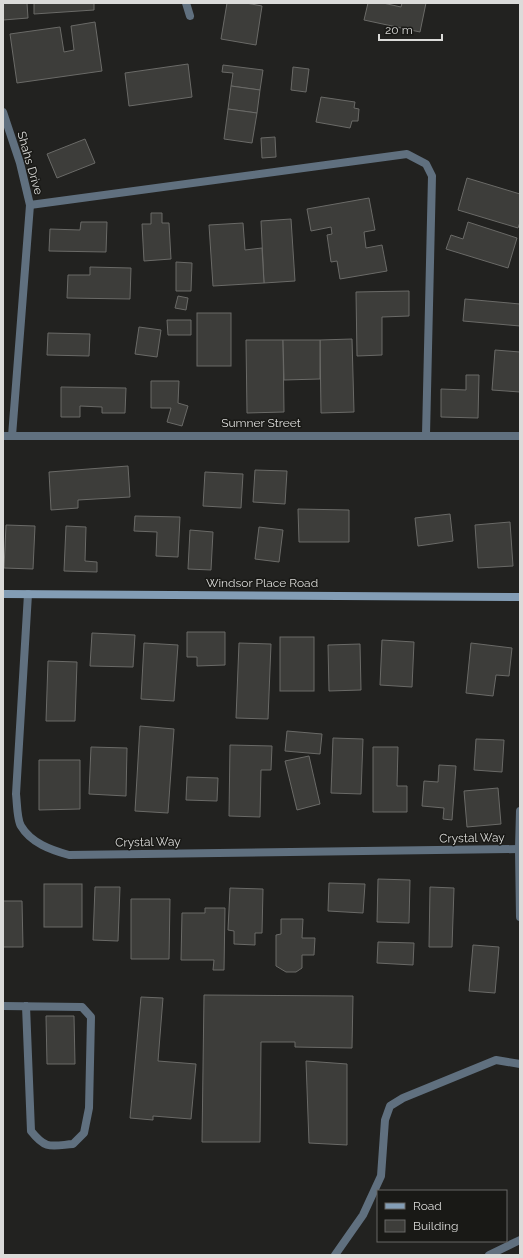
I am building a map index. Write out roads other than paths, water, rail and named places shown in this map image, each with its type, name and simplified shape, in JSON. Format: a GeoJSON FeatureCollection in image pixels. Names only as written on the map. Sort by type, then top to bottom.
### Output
{"type":"FeatureCollection","features":[{"type":"Feature","properties":{"kind":"street"},"geometry":{"type":"LineString","coordinates":[[186,3],[190,16]]}},
{"type":"Feature","properties":{"kind":"street","name":"Shahs Drive"},"geometry":{"type":"LineString","coordinates":[[3,112],[20,163],[30,205],[7,436]]}},
{"type":"Feature","properties":{"kind":"street"},"geometry":{"type":"LineString","coordinates":[[30,205],[407,154],[426,164],[432,176],[426,435]]}},
{"type":"Feature","properties":{"kind":"street","name":"Sumner Street"},"geometry":{"type":"LineString","coordinates":[[7,436],[520,436]]}},
{"type":"Feature","properties":{"kind":"street","name":"Windsor Place Road"},"geometry":{"type":"LineString","coordinates":[[3,594],[520,597]]}},
{"type":"Feature","properties":{"kind":"street","name":"Crystal Way"},"geometry":{"type":"LineString","coordinates":[[28,594],[16,794],[20,825],[32,838],[48,849],[69,855],[519,849]]}},
{"type":"Feature","properties":{"kind":"street"},"geometry":{"type":"LineString","coordinates":[[520,811],[520,917]]}},
{"type":"Feature","properties":{"kind":"street"},"geometry":{"type":"LineString","coordinates":[[3,1006],[26,1006],[82,1008],[91,1017],[89,1108],[84,1133],[73,1144],[51,1146],[40,1142],[31,1131],[26,1006]]}},
{"type":"Feature","properties":{"kind":"street"},"geometry":{"type":"LineString","coordinates":[[335,1255],[363,1215],[381,1176],[385,1120],[390,1106],[403,1098],[496,1060],[520,1064]]}},
{"type":"Feature","properties":{"kind":"street"},"geometry":{"type":"LineString","coordinates":[[489,1255],[520,1240]]}}]}
